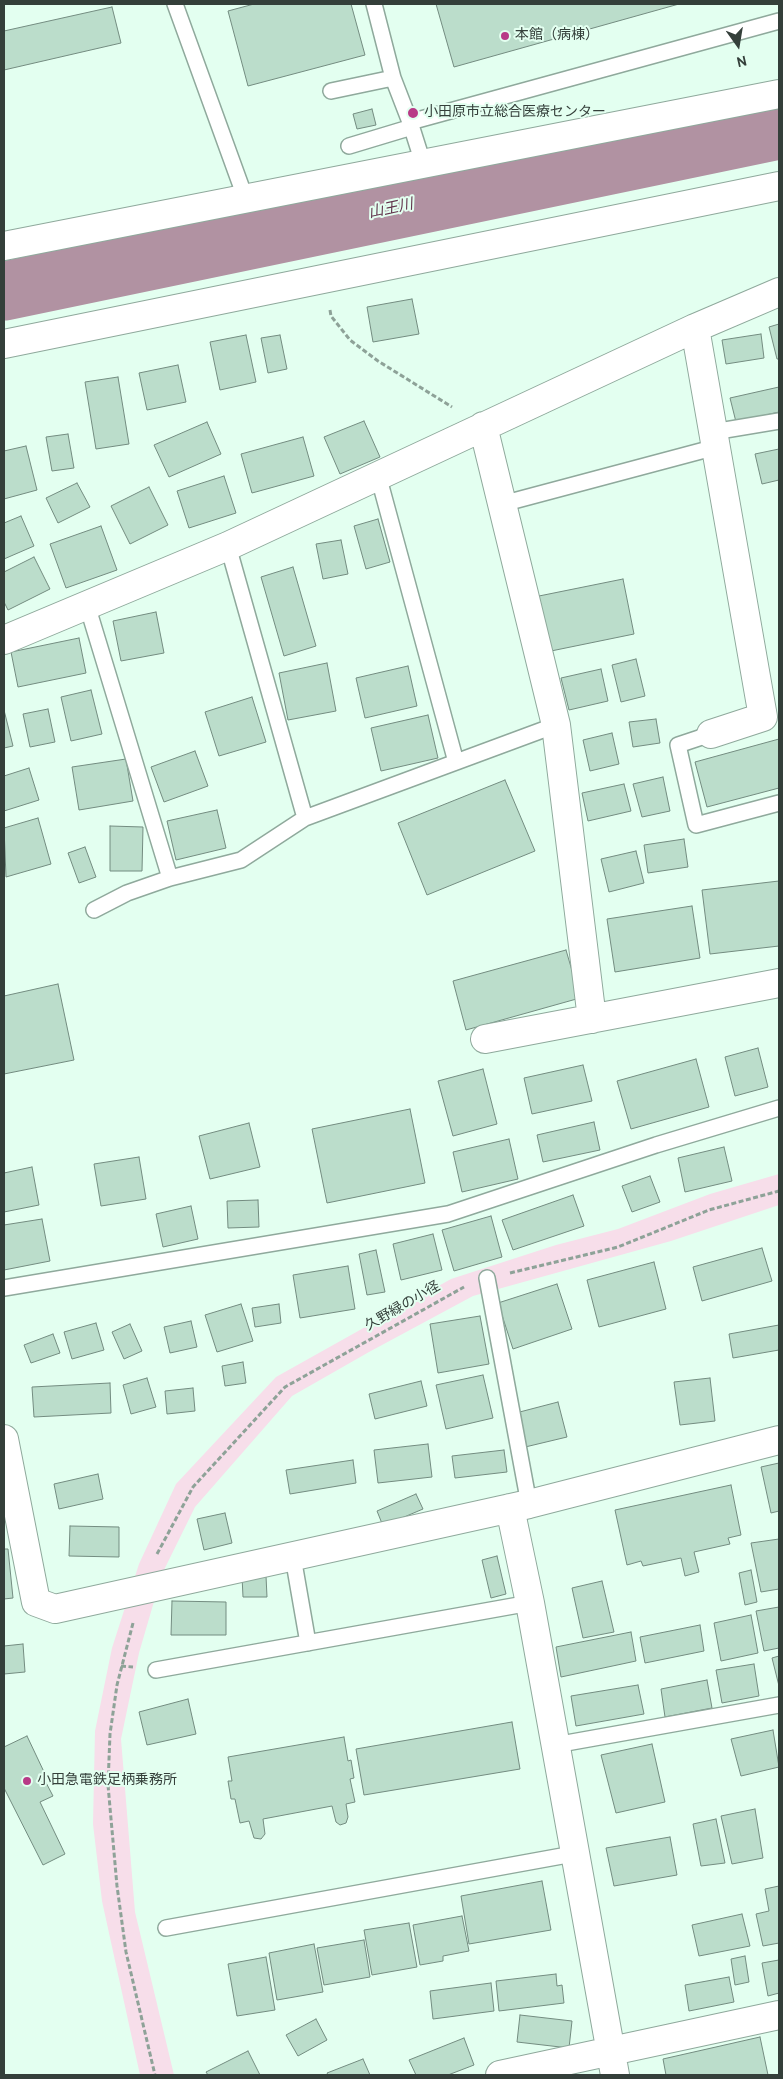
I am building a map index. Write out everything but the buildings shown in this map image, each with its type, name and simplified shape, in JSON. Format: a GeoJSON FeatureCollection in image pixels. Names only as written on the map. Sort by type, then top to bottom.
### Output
{"type":"FeatureCollection","features":[{"type":"Feature","properties":{"kind":"street"},"geometry":{"type":"LineString","coordinates":[[4,246],[245,197],[779,94]]}},
{"type":"Feature","properties":{"kind":"street"},"geometry":{"type":"LineString","coordinates":[[4,344],[779,186]]}},
{"type":"Feature","properties":{"kind":"street"},"geometry":{"type":"LineString","coordinates":[[4,640],[228,546],[695,328],[779,292]]}},
{"type":"Feature","properties":{"kind":"street"},"geometry":{"type":"LineString","coordinates":[[695,328],[763,717],[711,734]]}},
{"type":"Feature","properties":{"kind":"street"},"geometry":{"type":"LineString","coordinates":[[483,426],[556,725],[592,1018]]}},
{"type":"Feature","properties":{"kind":"street"},"geometry":{"type":"LineString","coordinates":[[486,1039],[779,983]]}},
{"type":"Feature","properties":{"kind":"street"},"geometry":{"type":"LineString","coordinates":[[4,1446],[36,1602],[55,1610],[519,1506],[779,1440]]}},
{"type":"Feature","properties":{"kind":"street"},"geometry":{"type":"LineString","coordinates":[[519,1506],[530,1603],[573,1854],[613,2063]]}},
{"type":"Feature","properties":{"kind":"street"},"geometry":{"type":"LineString","coordinates":[[500,2075],[613,2063],[779,2015]]}},
{"type":"Feature","properties":{"kind":"lane"},"geometry":{"type":"LineString","coordinates":[[175,4],[245,197]]}},
{"type":"Feature","properties":{"kind":"lane"},"geometry":{"type":"LineString","coordinates":[[374,4],[393,78],[423,163]]}},
{"type":"Feature","properties":{"kind":"lane"},"geometry":{"type":"LineString","coordinates":[[349,146],[411,125],[779,21]]}},
{"type":"Feature","properties":{"kind":"lane"},"geometry":{"type":"LineString","coordinates":[[331,91],[393,78]]}},
{"type":"Feature","properties":{"kind":"lane"},"geometry":{"type":"LineString","coordinates":[[502,504],[779,421]]}},
{"type":"Feature","properties":{"kind":"lane"},"geometry":{"type":"LineString","coordinates":[[378,475],[456,762]]}},
{"type":"Feature","properties":{"kind":"lane"},"geometry":{"type":"LineString","coordinates":[[228,546],[305,818]]}},
{"type":"Feature","properties":{"kind":"lane"},"geometry":{"type":"LineString","coordinates":[[87,604],[170,878]]}},
{"type":"Feature","properties":{"kind":"lane"},"geometry":{"type":"LineString","coordinates":[[94,910],[127,893],[170,878],[241,860],[305,818],[556,725]]}},
{"type":"Feature","properties":{"kind":"lane"},"geometry":{"type":"LineString","coordinates":[[711,734],[678,745],[696,824],[779,803]]}},
{"type":"Feature","properties":{"kind":"lane"},"geometry":{"type":"LineString","coordinates":[[4,1288],[448,1214],[656,1145],[779,1108]]}},
{"type":"Feature","properties":{"kind":"lane"},"geometry":{"type":"LineString","coordinates":[[487,1278],[519,1506]]}},
{"type":"Feature","properties":{"kind":"lane"},"geometry":{"type":"LineString","coordinates":[[293,1557],[308,1642]]}},
{"type":"Feature","properties":{"kind":"lane"},"geometry":{"type":"LineString","coordinates":[[156,1670],[530,1603]]}},
{"type":"Feature","properties":{"kind":"lane"},"geometry":{"type":"LineString","coordinates":[[555,1745],[779,1706]]}},
{"type":"Feature","properties":{"kind":"lane"},"geometry":{"type":"LineString","coordinates":[[166,1928],[573,1854]]}},
{"type":"Feature","properties":{"kind":"path"},"geometry":{"type":"LineString","coordinates":[[329,306],[332,316],[350,340],[378,361],[483,426]]}},
{"type":"Feature","properties":{"kind":"path","name":"久野緑の小径"},"geometry":{"type":"LineString","coordinates":[[154,2075],[126,1952],[117,1886],[108,1785],[110,1734],[116,1685],[143,1590],[157,1554],[193,1487],[285,1387],[452,1292],[487,1278],[618,1247],[709,1210],[779,1191]]}},
{"type":"Feature","properties":{"kind":"shaded area"},"geometry":{"type":"Polygon","coordinates":[[[779,1174],[779,1205],[671,1241],[473,1296],[369,1352],[292,1396],[195,1507],[162,1574],[139,1653],[121,1739],[135,1912],[174,2075],[140,2075],[102,1901],[93,1824],[95,1731],[112,1648],[139,1564],[176,1484],[276,1377],[451,1279],[556,1245],[618,1229],[710,1194],[779,1174]]]}},
{"type":"Feature","properties":{"kind":"waterway","name":"山王川"},"geometry":{"type":"LineString","coordinates":[[4,291],[779,130]]}},
{"type":"Feature","properties":{"kind":"place","name":"本館（病棟）"},"geometry":{"type":"Point","coordinates":[505,36]}},
{"type":"Feature","properties":{"kind":"place","name":"小田原市立総合医療センター"},"geometry":{"type":"Point","coordinates":[413,113]}},
{"type":"Feature","properties":{"kind":"place","name":"小田急電鉄足柄乗務所"},"geometry":{"type":"Point","coordinates":[27,1781]}}]}
